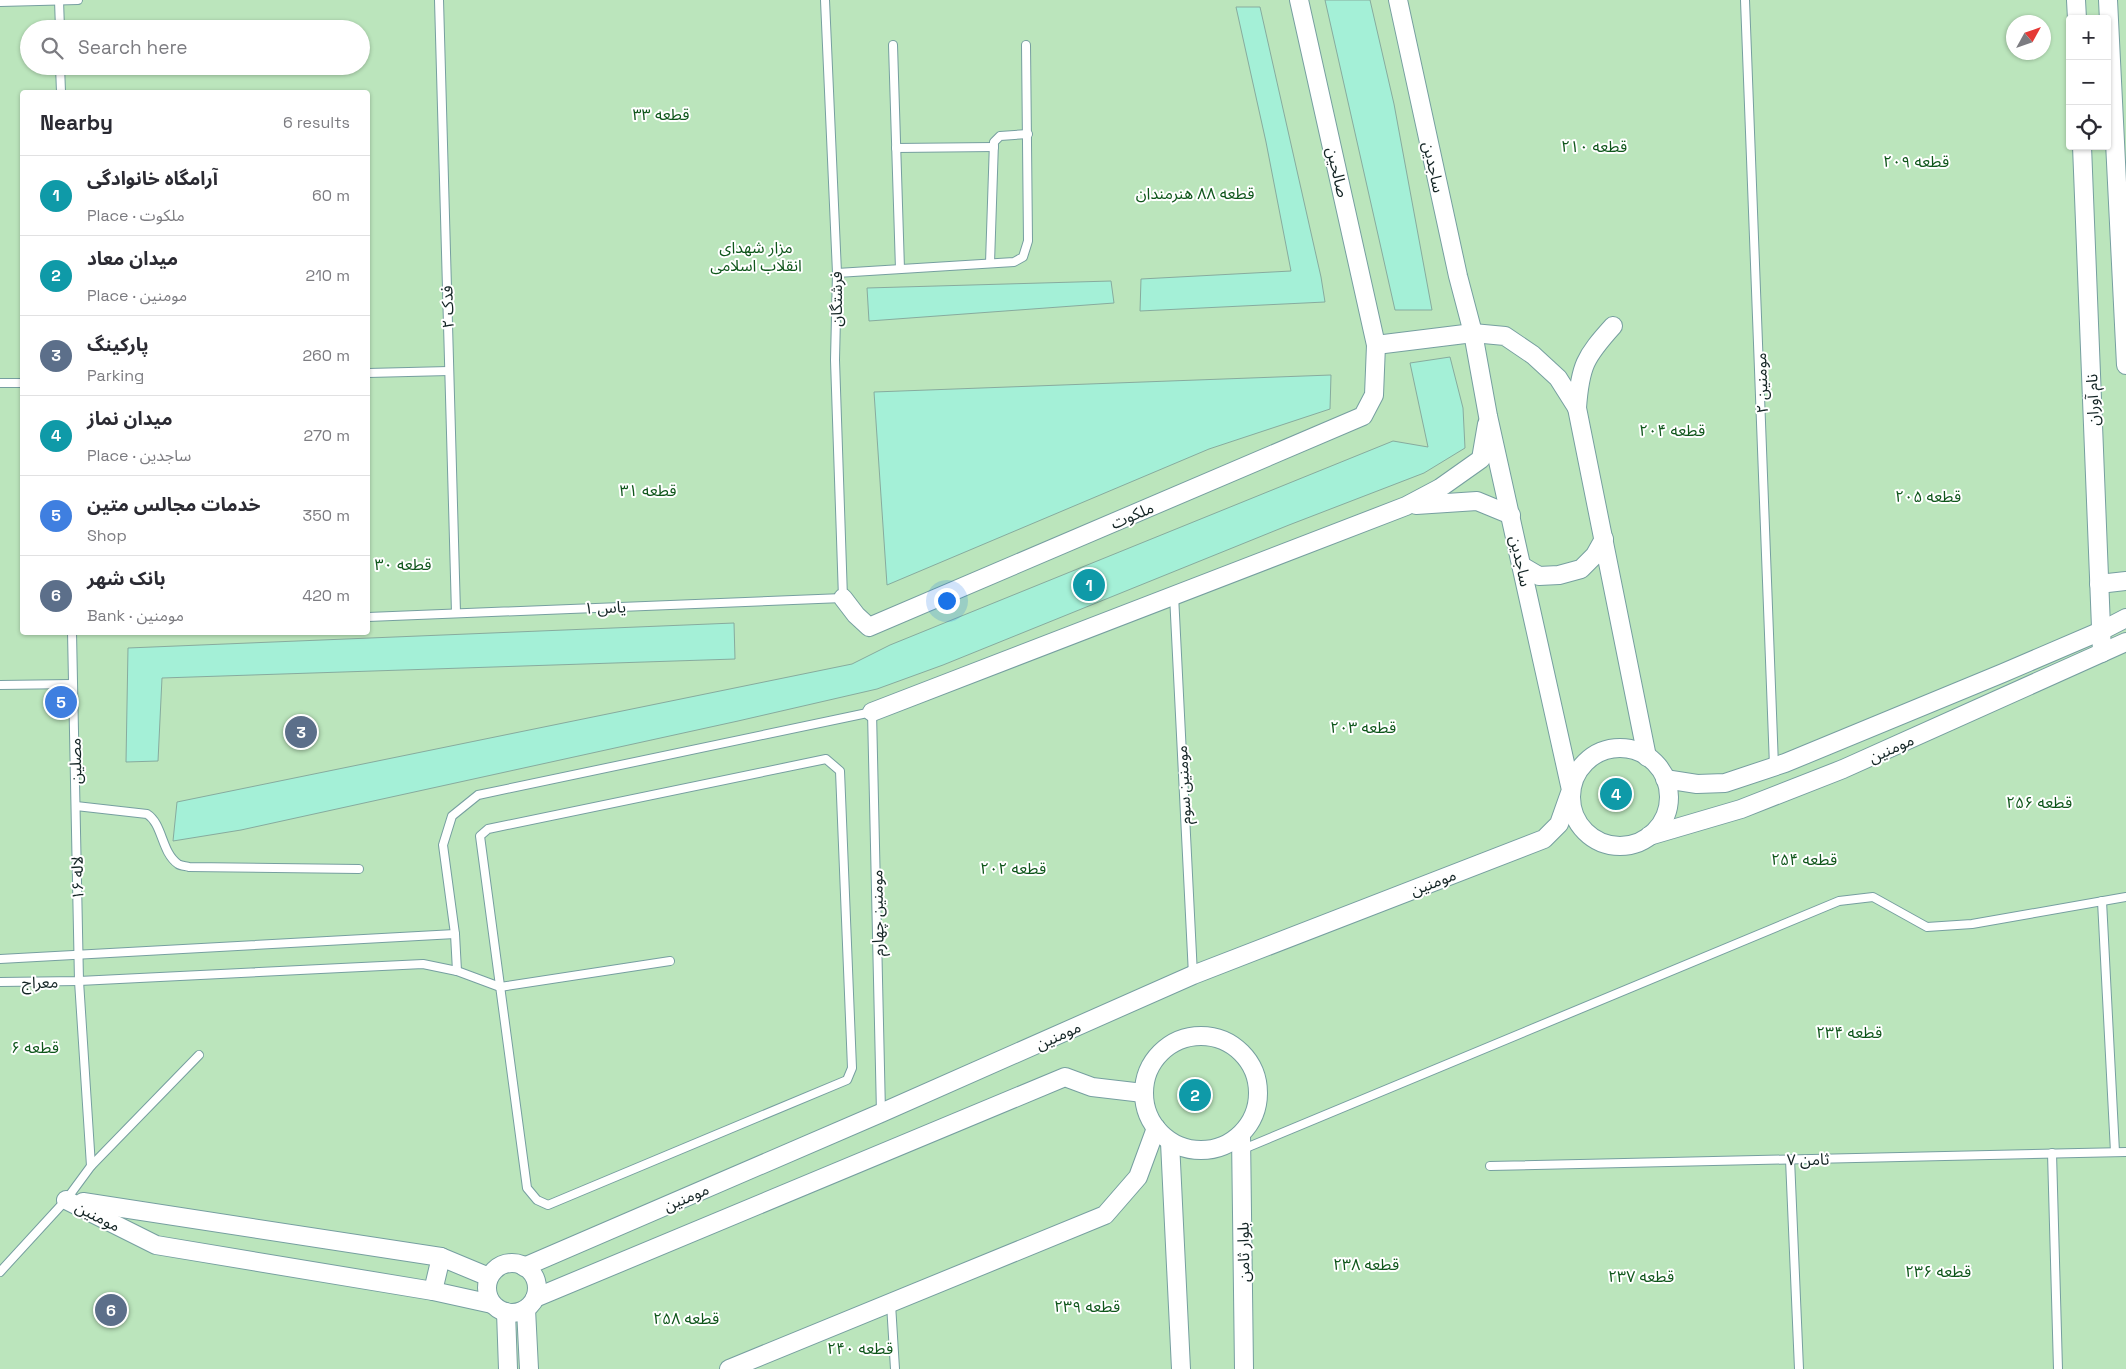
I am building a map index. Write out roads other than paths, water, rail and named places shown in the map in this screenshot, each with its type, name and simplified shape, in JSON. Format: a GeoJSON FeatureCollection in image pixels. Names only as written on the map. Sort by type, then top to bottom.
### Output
{"type":"FeatureCollection","features":[{"type":"Feature","properties":{"kind":"street","name":"صالحین"},"geometry":{"type":"LineString","coordinates":[[1300,0],[1376,345]]}},
{"type":"Feature","properties":{"kind":"street","name":"ساجدین"},"geometry":{"type":"LineString","coordinates":[[1398,0],[1458,276],[1473,333],[1488,416],[1571,790]]}},
{"type":"Feature","properties":{"kind":"street"},"geometry":{"type":"LineString","coordinates":[[2076,0],[2077,15]]}},
{"type":"Feature","properties":{"kind":"street"},"geometry":{"type":"LineString","coordinates":[[2108,0],[2123,254],[2126,365]]}},
{"type":"Feature","properties":{"kind":"street","name":"نام آوران"},"geometry":{"type":"LineString","coordinates":[[2082,150],[2102,653]]}},
{"type":"Feature","properties":{"kind":"street"},"geometry":{"type":"LineString","coordinates":[[1612,326],[1591,350],[1583,366],[1578,384],[1577,408],[1647,756]]}},
{"type":"Feature","properties":{"kind":"street"},"geometry":{"type":"LineString","coordinates":[[1376,345],[1473,333],[1505,336],[1533,355],[1558,378],[1577,408]]}},
{"type":"Feature","properties":{"kind":"street","name":"ملکوت"},"geometry":{"type":"LineString","coordinates":[[843,598],[856,615],[869,627],[1363,416],[1374,395],[1376,345]]}},
{"type":"Feature","properties":{"kind":"street"},"geometry":{"type":"LineString","coordinates":[[872,712],[1406,506],[1440,488],[1480,459],[1488,416]]}},
{"type":"Feature","properties":{"kind":"street"},"geometry":{"type":"LineString","coordinates":[[1406,506],[1477,501],[1511,515]]}},
{"type":"Feature","properties":{"kind":"street"},"geometry":{"type":"LineString","coordinates":[[1522,566],[1540,576],[1559,575],[1581,568],[1595,555],[1604,538]]}},
{"type":"Feature","properties":{"kind":"street"},"geometry":{"type":"LineString","coordinates":[[2099,584],[2126,581]]}},
{"type":"Feature","properties":{"kind":"street","name":"مومنین"},"geometry":{"type":"LineString","coordinates":[[1665,779],[1697,784],[1725,783],[1774,766],[2101,631],[2126,618]]}},
{"type":"Feature","properties":{"kind":"street","name":"مومنین"},"geometry":{"type":"LineString","coordinates":[[1649,836],[1741,809],[1843,769],[2126,642]]}},
{"type":"Feature","properties":{"kind":"street"},"geometry":{"type":"LineString","coordinates":[[1616,748],[1632,750],[1647,756],[1658,767],[1665,779],[1668,795],[1667,810],[1660,825],[1649,836],[1628,845],[1613,846],[1598,841],[1586,832],[1576,820],[1571,805],[1571,790],[1576,774],[1586,761],[1600,752],[1616,748]]}},
{"type":"Feature","properties":{"kind":"street","name":"مومنین"},"geometry":{"type":"LineString","coordinates":[[524,1266],[881,1113],[1193,976],[1544,839],[1559,824],[1571,790]]}},
{"type":"Feature","properties":{"kind":"street"},"geometry":{"type":"LineString","coordinates":[[1206,1035],[1224,1040],[1240,1050],[1252,1065],[1258,1083],[1258,1102],[1253,1120],[1241,1143],[1207,1151],[1187,1149],[1170,1142],[1156,1128],[1147,1112],[1143,1093],[1146,1074],[1155,1058],[1169,1044],[1187,1037],[1206,1035]]}},
{"type":"Feature","properties":{"kind":"street"},"geometry":{"type":"LineString","coordinates":[[499,1308],[516,1313],[530,1304],[1065,1077],[1092,1087],[1143,1093]]}},
{"type":"Feature","properties":{"kind":"street"},"geometry":{"type":"LineString","coordinates":[[729,1369],[1105,1215],[1138,1177],[1156,1128]]}},
{"type":"Feature","properties":{"kind":"street"},"geometry":{"type":"LineString","coordinates":[[1170,1142],[1181,1369]]}},
{"type":"Feature","properties":{"kind":"street","name":"بلوار ثامن"},"geometry":{"type":"LineString","coordinates":[[1241,1143],[1244,1369]]}},
{"type":"Feature","properties":{"kind":"street","name":"مومنین"},"geometry":{"type":"LineString","coordinates":[[66,1200],[440,1257],[489,1277]]}},
{"type":"Feature","properties":{"kind":"street","name":"مومنین"},"geometry":{"type":"LineString","coordinates":[[66,1200],[156,1245],[433,1291],[499,1308]]}},
{"type":"Feature","properties":{"kind":"street"},"geometry":{"type":"LineString","coordinates":[[433,1291],[440,1257]]}},
{"type":"Feature","properties":{"kind":"street"},"geometry":{"type":"LineString","coordinates":[[508,1369],[499,1308],[487,1291],[489,1277],[493,1271],[505,1264],[524,1266],[530,1271],[536,1284],[530,1304],[528,1369]]}},
{"type":"Feature","properties":{"kind":"lane"},"geometry":{"type":"LineString","coordinates":[[59,0],[60,20]]}},
{"type":"Feature","properties":{"kind":"lane"},"geometry":{"type":"LineString","coordinates":[[0,2],[78,0]]}},
{"type":"Feature","properties":{"kind":"lane","name":"فدک ۲"},"geometry":{"type":"LineString","coordinates":[[439,0],[456,614]]}},
{"type":"Feature","properties":{"kind":"lane","name":"فرشتگان"},"geometry":{"type":"LineString","coordinates":[[824,0],[836,273],[835,360],[843,598]]}},
{"type":"Feature","properties":{"kind":"lane","name":"مومنین ۲"},"geometry":{"type":"LineString","coordinates":[[1746,0],[1774,766]]}},
{"type":"Feature","properties":{"kind":"lane"},"geometry":{"type":"LineString","coordinates":[[893,45],[900,270]]}},
{"type":"Feature","properties":{"kind":"lane"},"geometry":{"type":"LineString","coordinates":[[836,273],[900,270],[1020,260],[1027,247],[1028,134],[1026,45]]}},
{"type":"Feature","properties":{"kind":"lane"},"geometry":{"type":"LineString","coordinates":[[60,75],[61,90]]}},
{"type":"Feature","properties":{"kind":"lane"},"geometry":{"type":"LineString","coordinates":[[990,263],[994,147],[996,138],[1028,134]]}},
{"type":"Feature","properties":{"kind":"lane"},"geometry":{"type":"LineString","coordinates":[[896,148],[994,147]]}},
{"type":"Feature","properties":{"kind":"lane"},"geometry":{"type":"LineString","coordinates":[[370,373],[449,371]]}},
{"type":"Feature","properties":{"kind":"lane"},"geometry":{"type":"LineString","coordinates":[[0,383],[20,383]]}},
{"type":"Feature","properties":{"kind":"lane","name":"مومنین سوم"},"geometry":{"type":"LineString","coordinates":[[1174,595],[1193,976]]}},
{"type":"Feature","properties":{"kind":"lane","name":"یاس ۱"},"geometry":{"type":"LineString","coordinates":[[370,617],[843,598]]}},
{"type":"Feature","properties":{"kind":"lane","name":"مصلین"},"geometry":{"type":"LineString","coordinates":[[72,635],[76,804]]}},
{"type":"Feature","properties":{"kind":"lane"},"geometry":{"type":"LineString","coordinates":[[0,685],[73,684]]}},
{"type":"Feature","properties":{"kind":"lane"},"geometry":{"type":"LineString","coordinates":[[457,971],[455,934],[443,845],[452,816],[478,795],[872,712]]}},
{"type":"Feature","properties":{"kind":"lane","name":"مومنین چهارم"},"geometry":{"type":"LineString","coordinates":[[872,712],[881,1113]]}},
{"type":"Feature","properties":{"kind":"lane"},"geometry":{"type":"LineString","coordinates":[[826,759],[840,771],[852,1068],[847,1080],[548,1205],[537,1200],[527,1188],[500,987],[480,836],[488,829],[826,759]]}},
{"type":"Feature","properties":{"kind":"lane"},"geometry":{"type":"LineString","coordinates":[[76,804],[147,814],[155,819],[171,856],[178,864],[190,867],[359,869]]}},
{"type":"Feature","properties":{"kind":"lane","name":"لاله ۱۶"},"geometry":{"type":"LineString","coordinates":[[76,804],[79,981],[91,1166]]}},
{"type":"Feature","properties":{"kind":"lane"},"geometry":{"type":"LineString","coordinates":[[1241,1143],[1839,901],[1873,898],[1927,927],[1972,924],[2126,897]]}},
{"type":"Feature","properties":{"kind":"lane"},"geometry":{"type":"LineString","coordinates":[[2102,901],[2115,1152]]}},
{"type":"Feature","properties":{"kind":"lane","name":"معراج"},"geometry":{"type":"LineString","coordinates":[[0,959],[455,934]]}},
{"type":"Feature","properties":{"kind":"lane"},"geometry":{"type":"LineString","coordinates":[[500,987],[670,961]]}},
{"type":"Feature","properties":{"kind":"lane","name":"معراج"},"geometry":{"type":"LineString","coordinates":[[0,982],[79,981],[423,964],[457,971],[500,987]]}},
{"type":"Feature","properties":{"kind":"lane"},"geometry":{"type":"LineString","coordinates":[[0,1272],[66,1200],[91,1166],[199,1056]]}},
{"type":"Feature","properties":{"kind":"lane","name":"ثامن ۷"},"geometry":{"type":"LineString","coordinates":[[1490,1166],[2126,1152]]}},
{"type":"Feature","properties":{"kind":"lane"},"geometry":{"type":"LineString","coordinates":[[2052,1153],[2058,1369]]}},
{"type":"Feature","properties":{"kind":"lane"},"geometry":{"type":"LineString","coordinates":[[1790,1159],[1799,1369]]}},
{"type":"Feature","properties":{"kind":"lane"},"geometry":{"type":"LineString","coordinates":[[891,1304],[895,1369]]}},
{"type":"Feature","properties":{"kind":"place","name":"آرامگاه خانوادگی"},"geometry":{"type":"Point","coordinates":[1089,585]}},
{"type":"Feature","properties":{"kind":"place","name":"خدمات مجالس متین"},"geometry":{"type":"Point","coordinates":[61,702]}},
{"type":"Feature","properties":{"kind":"place","name":"پارکینگ"},"geometry":{"type":"Point","coordinates":[301,732]}},
{"type":"Feature","properties":{"kind":"place","name":"میدان نماز"},"geometry":{"type":"Point","coordinates":[1616,794]}},
{"type":"Feature","properties":{"kind":"place","name":"میدان معاد"},"geometry":{"type":"Point","coordinates":[1195,1095]}},
{"type":"Feature","properties":{"kind":"place","name":"بانک شهر"},"geometry":{"type":"Point","coordinates":[111,1310]}},
{"type":"Feature","properties":{"kind":"park label","name":"قطعه ۳۳"},"geometry":{"type":"Point","coordinates":[661,114]}},
{"type":"Feature","properties":{"kind":"park label","name":"قطعه ۲۱۰"},"geometry":{"type":"Point","coordinates":[1594,146]}},
{"type":"Feature","properties":{"kind":"park label","name":"قطعه ۲۰۹"},"geometry":{"type":"Point","coordinates":[1916,161]}},
{"type":"Feature","properties":{"kind":"park label","name":"قطعه ۸۸ هنرمندان"},"geometry":{"type":"Point","coordinates":[1195,193]}},
{"type":"Feature","properties":{"kind":"park label","name":"مزار شهدای انقلاب اسلامی"},"geometry":{"type":"Point","coordinates":[756,256]}},
{"type":"Feature","properties":{"kind":"park label","name":"قطعه ۲۰۴"},"geometry":{"type":"Point","coordinates":[1672,430]}},
{"type":"Feature","properties":{"kind":"park label","name":"قطعه ۳۱"},"geometry":{"type":"Point","coordinates":[648,490]}},
{"type":"Feature","properties":{"kind":"park label","name":"قطعه ۲۰۵"},"geometry":{"type":"Point","coordinates":[1928,496]}},
{"type":"Feature","properties":{"kind":"park label","name":"قطعه ۳۰"},"geometry":{"type":"Point","coordinates":[403,564]}},
{"type":"Feature","properties":{"kind":"park label","name":"قطعه ۲۰۳"},"geometry":{"type":"Point","coordinates":[1363,727]}},
{"type":"Feature","properties":{"kind":"park label","name":"قطعه ۲۵۶"},"geometry":{"type":"Point","coordinates":[2039,802]}},
{"type":"Feature","properties":{"kind":"park label","name":"قطعه ۲۵۴"},"geometry":{"type":"Point","coordinates":[1804,859]}},
{"type":"Feature","properties":{"kind":"park label","name":"قطعه ۲۰۲"},"geometry":{"type":"Point","coordinates":[1013,868]}},
{"type":"Feature","properties":{"kind":"park label","name":"قطعه ۲۳۴"},"geometry":{"type":"Point","coordinates":[1849,1032]}},
{"type":"Feature","properties":{"kind":"park label","name":"قطعه ۶"},"geometry":{"type":"Point","coordinates":[35,1047]}},
{"type":"Feature","properties":{"kind":"park label","name":"قطعه ۲۳۸"},"geometry":{"type":"Point","coordinates":[1366,1264]}},
{"type":"Feature","properties":{"kind":"park label","name":"قطعه ۲۳۶"},"geometry":{"type":"Point","coordinates":[1938,1271]}},
{"type":"Feature","properties":{"kind":"park label","name":"قطعه ۲۳۷"},"geometry":{"type":"Point","coordinates":[1641,1276]}},
{"type":"Feature","properties":{"kind":"park label","name":"قطعه ۲۳۹"},"geometry":{"type":"Point","coordinates":[1087,1306]}},
{"type":"Feature","properties":{"kind":"park label","name":"قطعه ۲۵۸"},"geometry":{"type":"Point","coordinates":[686,1318]}},
{"type":"Feature","properties":{"kind":"park label","name":"قطعه ۲۴۰"},"geometry":{"type":"Point","coordinates":[860,1348]}}]}
